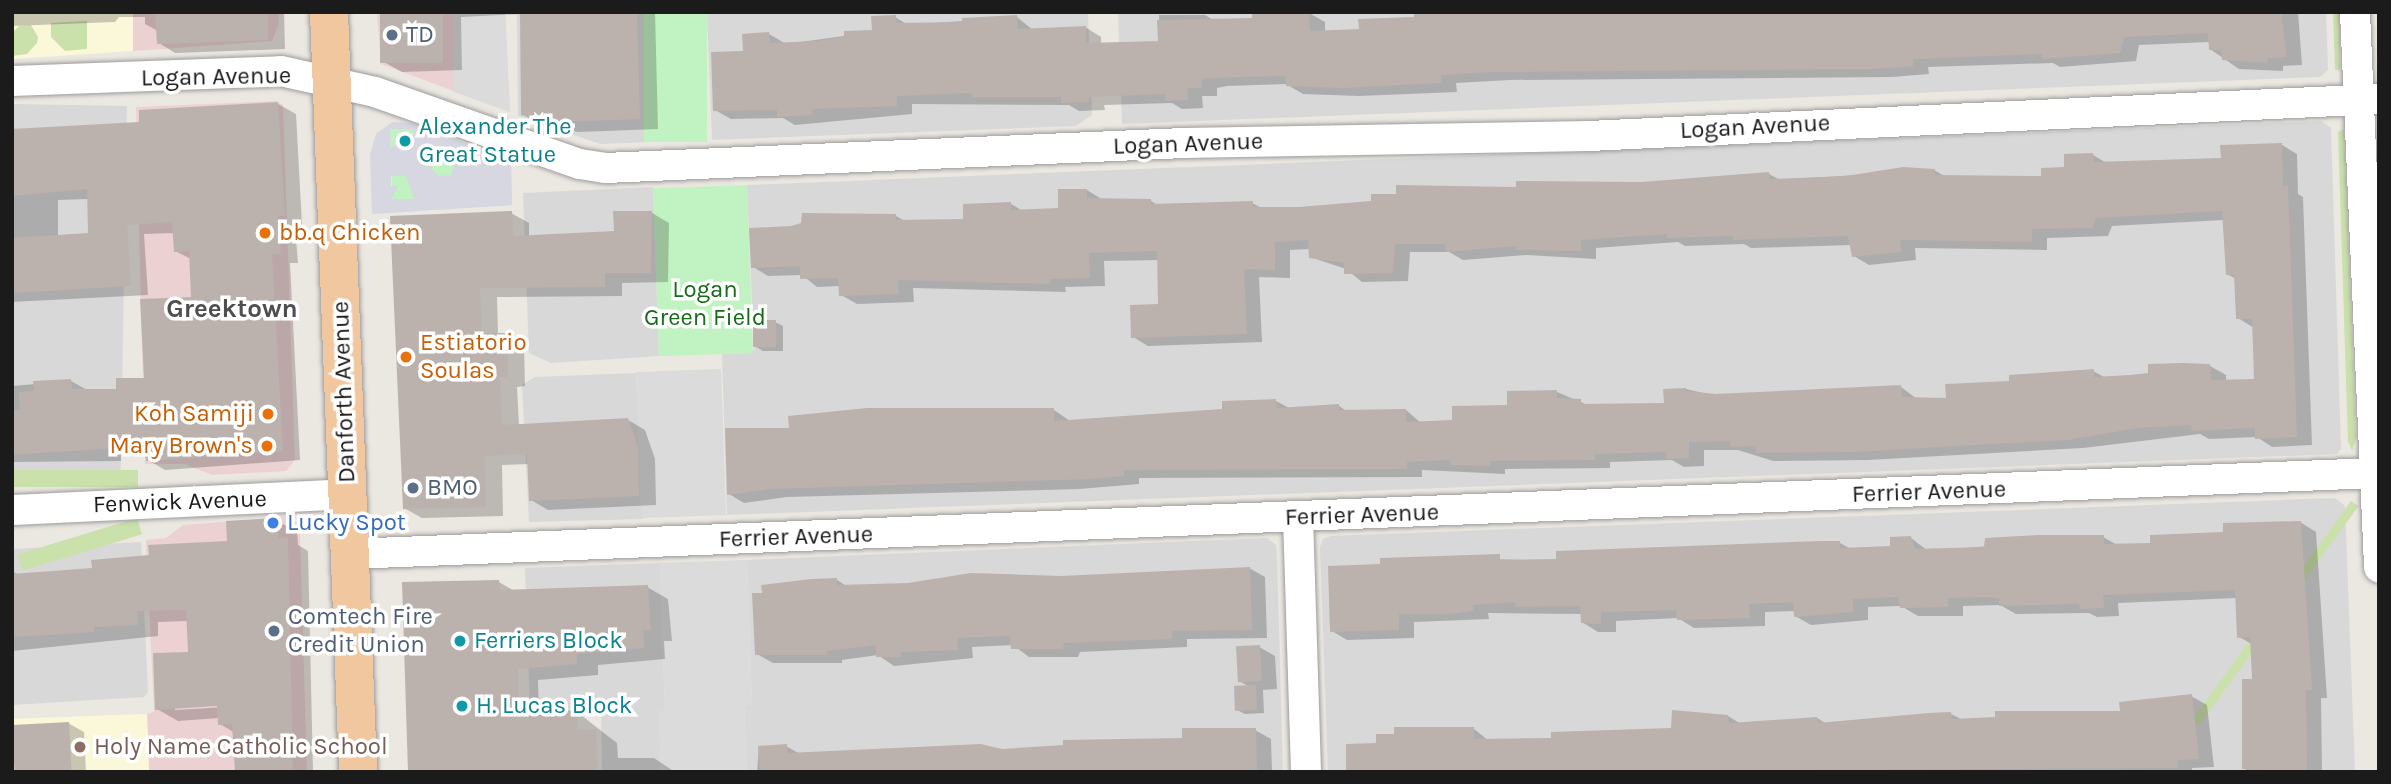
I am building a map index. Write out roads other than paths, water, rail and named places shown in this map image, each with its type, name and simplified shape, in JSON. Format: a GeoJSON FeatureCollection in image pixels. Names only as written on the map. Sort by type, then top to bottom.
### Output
{"type":"FeatureCollection","features":[{"type":"Feature","properties":{"kind":"main road","name":"Danforth Avenue"},"geometry":{"type":"LineString","coordinates":[[329,12],[358,772]]}},
{"type":"Feature","properties":{"kind":"street"},"geometry":{"type":"LineString","coordinates":[[2355,12],[2369,99],[2374,473],[2379,567]]}},
{"type":"Feature","properties":{"kind":"street","name":"Logan Avenue"},"geometry":{"type":"LineString","coordinates":[[12,80],[281,71],[375,92],[580,164],[606,168],[1172,144],[1589,136],[2369,99]]}},
{"type":"Feature","properties":{"kind":"street","name":"Ferrier Avenue"},"geometry":{"type":"LineString","coordinates":[[350,554],[2374,473]]}},
{"type":"Feature","properties":{"kind":"street","name":"Fenwick Avenue"},"geometry":{"type":"LineString","coordinates":[[12,510],[348,494]]}},
{"type":"Feature","properties":{"kind":"street"},"geometry":{"type":"LineString","coordinates":[[1298,517],[1306,772]]}},
{"type":"Feature","properties":{"kind":"place","name":"TD"},"geometry":{"type":"Point","coordinates":[392,35]}},
{"type":"Feature","properties":{"kind":"place","name":"Alexander The Great Statue"},"geometry":{"type":"Point","coordinates":[405,141]}},
{"type":"Feature","properties":{"kind":"place","name":"bb.q Chicken"},"geometry":{"type":"Point","coordinates":[265,233]}},
{"type":"Feature","properties":{"kind":"place","name":"Estiatorio Soulas"},"geometry":{"type":"Point","coordinates":[406,357]}},
{"type":"Feature","properties":{"kind":"place","name":"Koh Samiji"},"geometry":{"type":"Point","coordinates":[268,414]}},
{"type":"Feature","properties":{"kind":"place","name":"Mary Brown's"},"geometry":{"type":"Point","coordinates":[267,446]}},
{"type":"Feature","properties":{"kind":"place","name":"BMO"},"geometry":{"type":"Point","coordinates":[413,488]}},
{"type":"Feature","properties":{"kind":"place","name":"Lucky Spot"},"geometry":{"type":"Point","coordinates":[273,523]}},
{"type":"Feature","properties":{"kind":"place","name":"Comtech Fire Credit Union"},"geometry":{"type":"Point","coordinates":[274,631]}},
{"type":"Feature","properties":{"kind":"place","name":"Ferriers Block"},"geometry":{"type":"Point","coordinates":[460,641]}},
{"type":"Feature","properties":{"kind":"place","name":"H. Lucas Block"},"geometry":{"type":"Point","coordinates":[462,706]}},
{"type":"Feature","properties":{"kind":"place","name":"Holy Name Catholic School"},"geometry":{"type":"Point","coordinates":[80,747]}},
{"type":"Feature","properties":{"kind":"district","name":"Greektown"},"geometry":{"type":"Point","coordinates":[232,309]}},
{"type":"Feature","properties":{"kind":"park label","name":"Logan Green Field"},"geometry":{"type":"Point","coordinates":[705,304]}}]}
